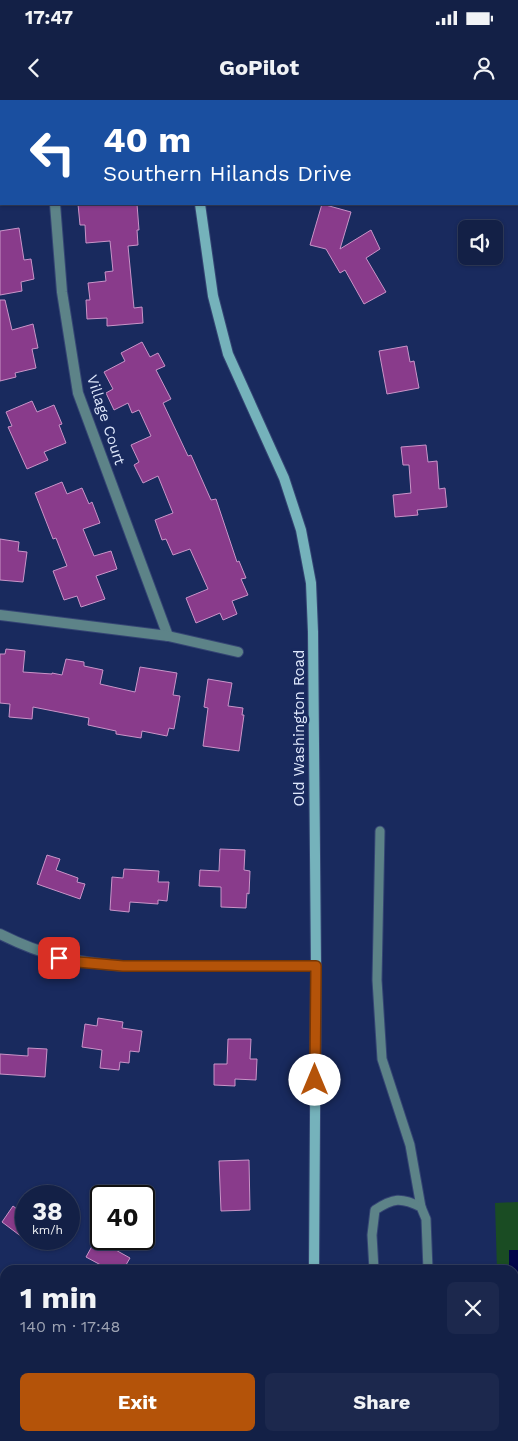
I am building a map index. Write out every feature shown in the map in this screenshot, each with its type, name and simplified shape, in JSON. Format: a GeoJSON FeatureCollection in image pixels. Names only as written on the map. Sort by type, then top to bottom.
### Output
{"type":"FeatureCollection","features":[{"type":"Feature","properties":{"kind":"street","name":"Village Court"},"geometry":{"type":"LineString","coordinates":[[55,205],[62,292],[78,393],[168,636]]}},
{"type":"Feature","properties":{"kind":"street","name":"Old Washington Road"},"geometry":{"type":"LineString","coordinates":[[200,205],[213,296],[228,354],[284,478],[301,530],[311,583],[314,642],[316,966],[314,1265]]}},
{"type":"Feature","properties":{"kind":"street"},"geometry":{"type":"LineString","coordinates":[[0,615],[168,636],[238,652]]}},
{"type":"Feature","properties":{"kind":"street"},"geometry":{"type":"LineString","coordinates":[[0,934],[46,954],[85,963],[123,966],[316,966]]}},
{"type":"Feature","properties":{"kind":"lane"},"geometry":{"type":"LineString","coordinates":[[380,831],[377,980],[382,1059],[410,1145],[421,1207],[426,1219],[428,1265]]}},
{"type":"Feature","properties":{"kind":"lane"},"geometry":{"type":"LineString","coordinates":[[374,1265],[372,1235],[375,1210],[389,1201],[408,1201],[421,1207]]}},
{"type":"Feature","properties":{"kind":"green space"},"geometry":{"type":"Polygon","coordinates":[[[518,1202],[518,1265],[497,1265],[495,1203],[518,1202]]]}},
{"type":"Feature","properties":{"kind":"shaded area"},"geometry":{"type":"Polygon","coordinates":[[[509,1250],[518,1250],[518,1265],[509,1265],[509,1250]]]}},
{"type":"Feature","properties":{"kind":"building"},"geometry":{"type":"Polygon","coordinates":[[[78,205],[137,205],[138,245],[128,246],[134,308],[142,307],[143,323],[107,326],[107,318],[87,319],[86,300],[90,300],[88,283],[106,281],[105,272],[113,271],[110,241],[86,243],[85,225],[80,225],[78,205]]]}},
{"type":"Feature","properties":{"kind":"building"},"geometry":{"type":"Polygon","coordinates":[[[322,205],[351,212],[340,249],[371,230],[380,249],[366,258],[386,292],[364,304],[345,270],[340,273],[326,249],[310,245],[322,205]]]}},
{"type":"Feature","properties":{"kind":"building"},"geometry":{"type":"Polygon","coordinates":[[[19,228],[24,260],[31,259],[34,279],[21,282],[22,291],[0,295],[0,231],[19,228]]]}},
{"type":"Feature","properties":{"kind":"building"},"geometry":{"type":"Polygon","coordinates":[[[0,300],[5,300],[12,330],[33,324],[38,348],[32,349],[36,368],[15,373],[16,377],[0,381],[0,300]]]}},
{"type":"Feature","properties":{"kind":"building"},"geometry":{"type":"Polygon","coordinates":[[[142,342],[150,357],[158,353],[165,366],[156,370],[171,399],[163,403],[188,456],[191,455],[211,500],[216,499],[237,562],[239,561],[246,578],[241,579],[248,595],[232,601],[237,614],[223,620],[220,613],[196,623],[186,598],[208,589],[190,549],[173,555],[166,539],[162,540],[155,520],[173,513],[158,476],[143,483],[134,465],[139,462],[131,445],[151,436],[139,410],[132,413],[128,403],[114,410],[106,393],[113,389],[104,372],[125,361],[121,353],[142,342]]]}},
{"type":"Feature","properties":{"kind":"building"},"geometry":{"type":"Polygon","coordinates":[[[407,346],[410,362],[414,361],[419,388],[387,394],[379,351],[407,346]]]}},
{"type":"Feature","properties":{"kind":"building"},"geometry":{"type":"Polygon","coordinates":[[[32,401],[37,412],[54,405],[62,424],[59,425],[66,443],[44,452],[48,460],[27,469],[8,427],[12,426],[6,412],[32,401]]]}},
{"type":"Feature","properties":{"kind":"building"},"geometry":{"type":"Polygon","coordinates":[[[426,445],[428,462],[437,461],[439,489],[445,488],[447,507],[417,510],[418,515],[395,517],[393,495],[411,493],[409,465],[403,465],[401,447],[426,445]]]}},
{"type":"Feature","properties":{"kind":"building"},"geometry":{"type":"Polygon","coordinates":[[[62,482],[67,494],[82,488],[89,504],[92,502],[100,523],[83,529],[94,556],[111,551],[117,569],[96,576],[105,599],[81,607],[77,596],[64,600],[53,571],[67,566],[56,538],[53,539],[35,493],[62,482]]]}},
{"type":"Feature","properties":{"kind":"building"},"geometry":{"type":"Polygon","coordinates":[[[0,539],[19,542],[18,551],[27,552],[23,582],[0,580],[0,539]]]}},
{"type":"Feature","properties":{"kind":"building"},"geometry":{"type":"Polygon","coordinates":[[[6,649],[25,651],[23,672],[62,675],[66,659],[84,662],[84,666],[103,670],[100,684],[135,692],[140,667],[177,673],[173,695],[180,696],[174,729],[169,728],[167,736],[142,731],[141,738],[116,734],[116,731],[88,725],[89,718],[33,707],[32,719],[9,717],[10,704],[0,703],[0,654],[5,654],[6,649]]]}},
{"type":"Feature","properties":{"kind":"building"},"geometry":{"type":"Polygon","coordinates":[[[208,679],[232,683],[228,706],[243,708],[242,715],[244,715],[239,751],[203,746],[208,708],[204,707],[208,679]]]}},
{"type":"Feature","properties":{"kind":"building"},"geometry":{"type":"Polygon","coordinates":[[[220,849],[245,850],[244,870],[250,871],[246,908],[221,907],[221,887],[199,886],[200,870],[219,871],[220,849]]]}},
{"type":"Feature","properties":{"kind":"building"},"geometry":{"type":"Polygon","coordinates":[[[47,855],[60,859],[56,870],[78,878],[77,882],[85,884],[80,899],[37,884],[47,855]]]}},
{"type":"Feature","properties":{"kind":"building"},"geometry":{"type":"Polygon","coordinates":[[[124,869],[159,871],[158,882],[169,882],[167,901],[158,900],[158,904],[130,902],[129,912],[110,910],[112,877],[123,878],[124,869]]]}},
{"type":"Feature","properties":{"kind":"building"},"geometry":{"type":"Polygon","coordinates":[[[98,1018],[123,1022],[122,1028],[142,1031],[139,1052],[130,1051],[129,1063],[120,1062],[119,1070],[100,1068],[102,1050],[82,1047],[85,1024],[97,1026],[98,1018]]]}},
{"type":"Feature","properties":{"kind":"building"},"geometry":{"type":"Polygon","coordinates":[[[228,1039],[251,1039],[250,1059],[257,1059],[256,1080],[235,1079],[235,1086],[214,1085],[214,1064],[227,1064],[228,1039]]]}},
{"type":"Feature","properties":{"kind":"building"},"geometry":{"type":"Polygon","coordinates":[[[28,1048],[47,1049],[45,1077],[0,1074],[0,1054],[28,1056],[28,1048]]]}},
{"type":"Feature","properties":{"kind":"building"},"geometry":{"type":"Polygon","coordinates":[[[249,1160],[250,1210],[221,1211],[219,1161],[249,1160]]]}},
{"type":"Feature","properties":{"kind":"building"},"geometry":{"type":"Polygon","coordinates":[[[13,1206],[15,1208],[15,1232],[2,1222],[13,1206]]]}},
{"type":"Feature","properties":{"kind":"building"},"geometry":{"type":"Polygon","coordinates":[[[90,1250],[116,1250],[130,1258],[126,1265],[101,1265],[86,1257],[90,1250]]]}},
{"type":"Feature","properties":{"kind":"route"},"geometry":{"type":"LineString","coordinates":[[59,958],[78,962],[123,966],[316,966],[315,1080]]}}]}
